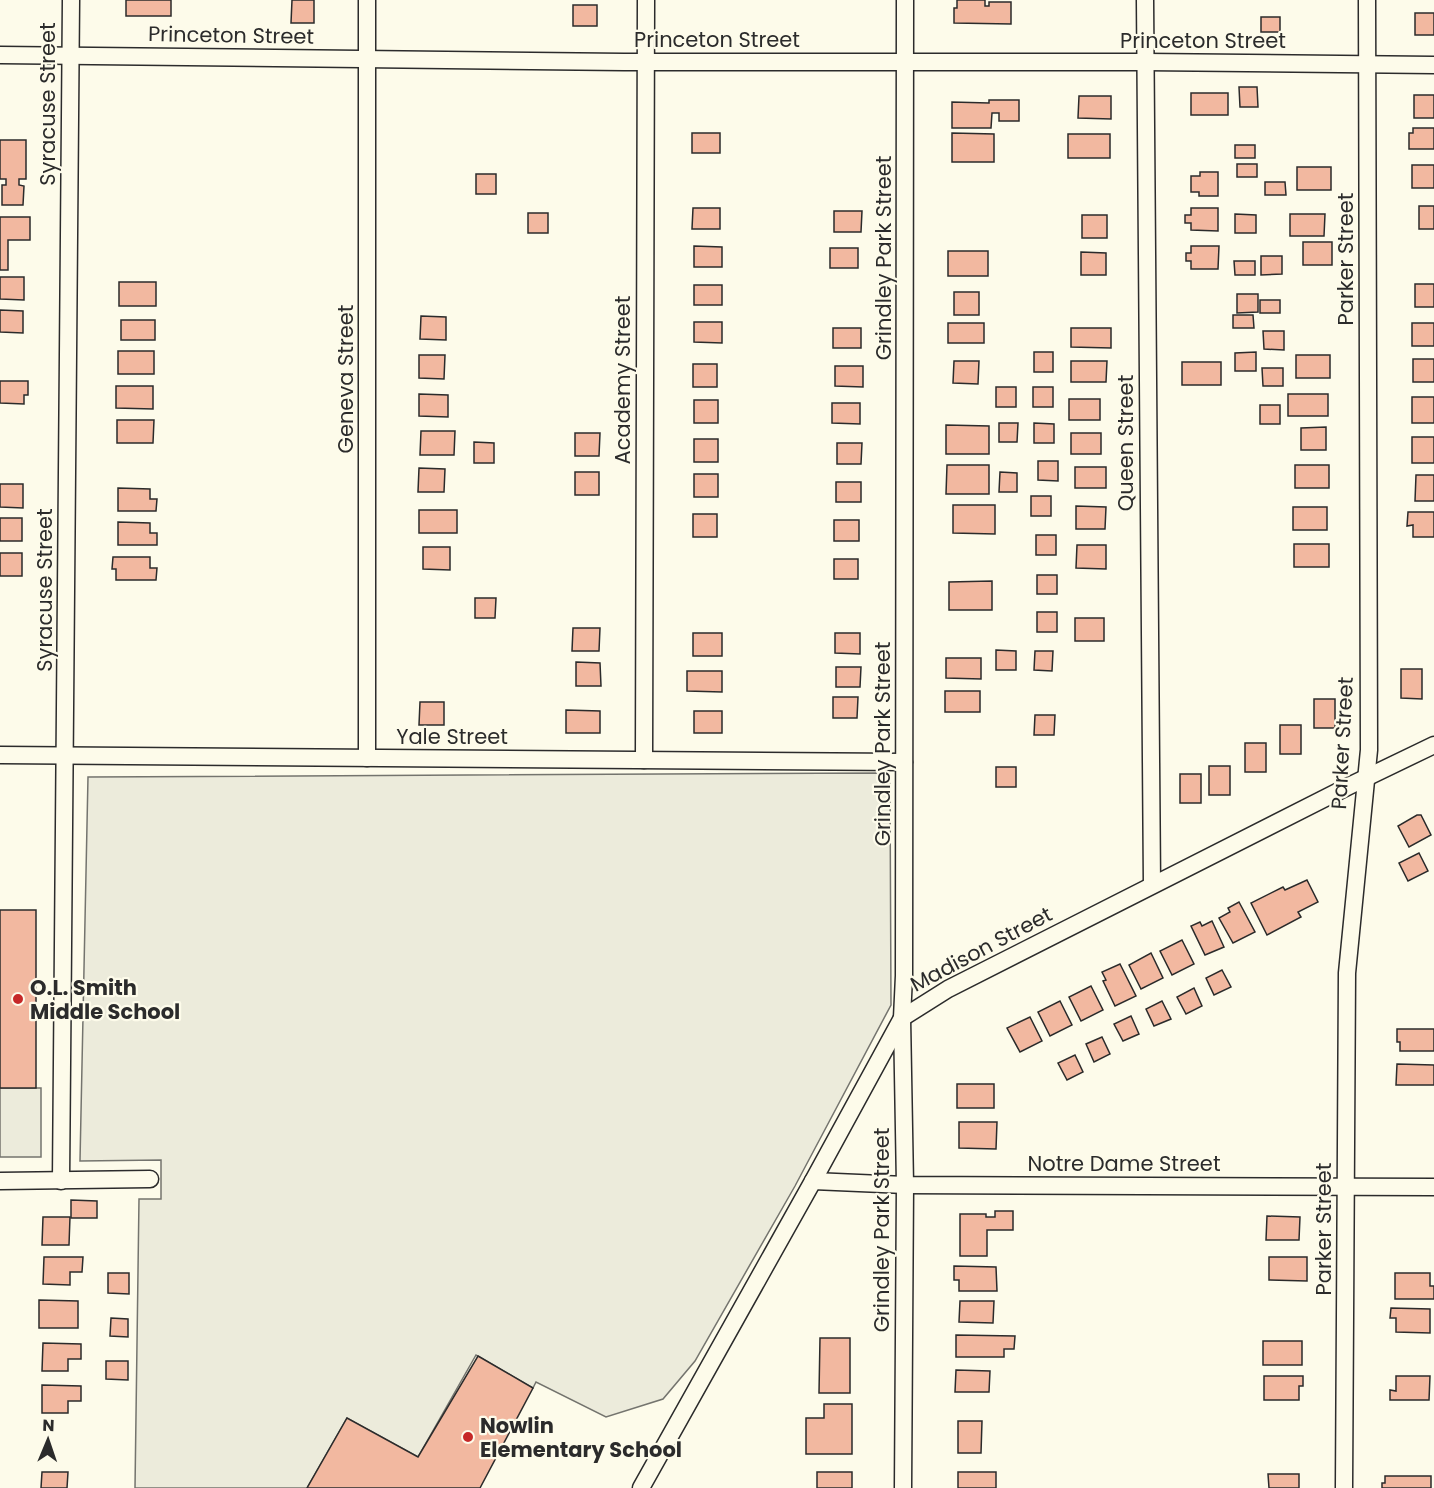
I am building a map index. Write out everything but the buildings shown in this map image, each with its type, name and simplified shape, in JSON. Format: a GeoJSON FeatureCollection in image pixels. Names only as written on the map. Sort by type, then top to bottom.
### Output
{"type":"FeatureCollection","features":[{"type":"Feature","properties":{"kind":"street","name":"Syracuse Street"},"geometry":{"type":"LineString","coordinates":[[62,1181],[71,0]]}},
{"type":"Feature","properties":{"kind":"street","name":"Geneva Street"},"geometry":{"type":"LineString","coordinates":[[367,0],[367,758]]}},
{"type":"Feature","properties":{"kind":"street","name":"Academy Street"},"geometry":{"type":"LineString","coordinates":[[644,760],[646,0]]}},
{"type":"Feature","properties":{"kind":"street","name":"Grindley Park Street"},"geometry":{"type":"LineString","coordinates":[[903,1488],[905,0]]}},
{"type":"Feature","properties":{"kind":"street","name":"Queen Street"},"geometry":{"type":"LineString","coordinates":[[1145,0],[1152,885]]}},
{"type":"Feature","properties":{"kind":"street","name":"Parker Street"},"geometry":{"type":"LineString","coordinates":[[1344,1488],[1347,973],[1369,750],[1367,0]]}},
{"type":"Feature","properties":{"kind":"street","name":"Princeton Street"},"geometry":{"type":"LineString","coordinates":[[0,56],[645,62],[1145,62],[1434,65]]}},
{"type":"Feature","properties":{"kind":"street","name":"Madison Street"},"geometry":{"type":"LineString","coordinates":[[640,1488],[902,1018],[948,989],[1434,745]]}},
{"type":"Feature","properties":{"kind":"street","name":"Yale Street"},"geometry":{"type":"LineString","coordinates":[[0,755],[904,762]]}},
{"type":"Feature","properties":{"kind":"street"},"geometry":{"type":"LineString","coordinates":[[0,1181],[150,1179]]}},
{"type":"Feature","properties":{"kind":"street","name":"Notre Dame Street"},"geometry":{"type":"LineString","coordinates":[[813,1181],[905,1185],[1434,1187]]}},
{"type":"Feature","properties":{"kind":"shaded area"},"geometry":{"type":"Polygon","coordinates":[[[878,773],[887,776],[890,784],[891,1005],[795,1186],[695,1361],[663,1399],[606,1417],[536,1382],[533,1388],[476,1355],[418,1457],[347,1418],[307,1488],[135,1488],[139,1199],[161,1199],[161,1160],[80,1161],[88,777],[878,773]]]}},
{"type":"Feature","properties":{"kind":"shaded area"},"geometry":{"type":"Polygon","coordinates":[[[0,1088],[41,1088],[41,1157],[0,1157],[0,1088]]]}},
{"type":"Feature","properties":{"kind":"place","name":"O.L. Smith Middle School"},"geometry":{"type":"Point","coordinates":[18,999]}},
{"type":"Feature","properties":{"kind":"place","name":"Nowlin Elementary School"},"geometry":{"type":"Point","coordinates":[468,1437]}}]}
